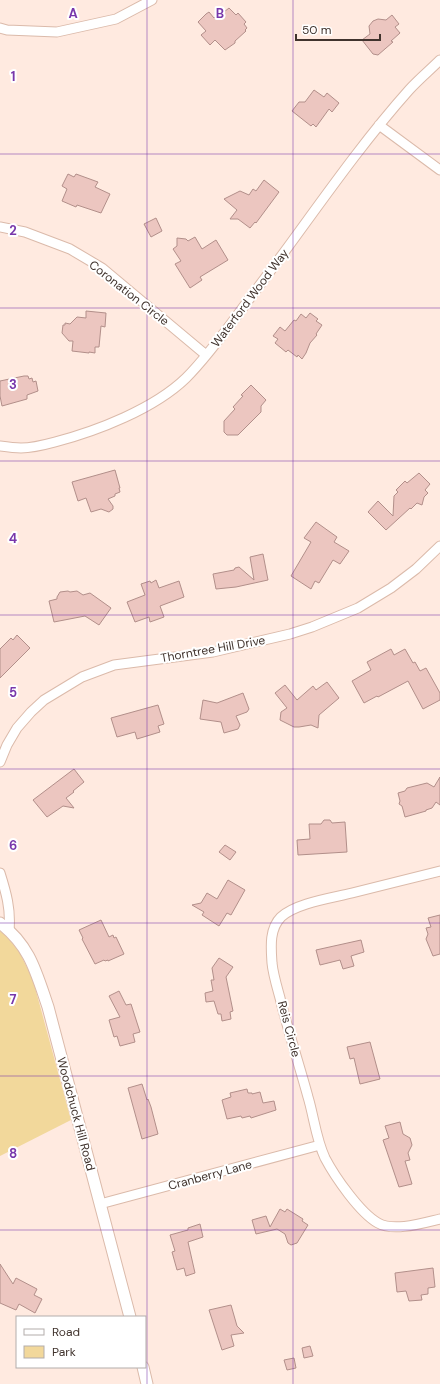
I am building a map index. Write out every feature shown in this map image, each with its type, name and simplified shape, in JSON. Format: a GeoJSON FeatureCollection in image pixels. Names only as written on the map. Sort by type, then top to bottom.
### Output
{"type":"FeatureCollection","features":[{"type":"Feature","properties":{"kind":"street"},"geometry":{"type":"LineString","coordinates":[[0,28],[6,30],[57,32],[116,19],[152,0]]}},
{"type":"Feature","properties":{"kind":"street","name":"Waterford Wood Way"},"geometry":{"type":"LineString","coordinates":[[0,446],[21,448],[39,446],[75,437],[121,418],[160,398],[185,378],[206,355],[288,248],[379,125],[410,88],[440,60]]}},
{"type":"Feature","properties":{"kind":"street"},"geometry":{"type":"LineString","coordinates":[[379,125],[440,170]]}},
{"type":"Feature","properties":{"kind":"street","name":"Coronation Circle"},"geometry":{"type":"LineString","coordinates":[[0,227],[25,232],[70,249],[102,268],[206,355]]}},
{"type":"Feature","properties":{"kind":"street","name":"Thorntree Hill Drive"},"geometry":{"type":"LineString","coordinates":[[0,762],[17,728],[30,712],[44,700],[82,677],[114,665],[213,652],[312,628],[358,608],[391,588],[416,569],[440,546]]}},
{"type":"Feature","properties":{"kind":"street","name":"Reis Circle"},"geometry":{"type":"LineString","coordinates":[[440,871],[322,900],[292,909],[280,918],[273,930],[271,938],[272,965],[286,1024],[309,1099],[320,1145],[345,1190],[366,1214],[378,1224],[390,1227],[417,1225],[440,1219]]}},
{"type":"Feature","properties":{"kind":"street"},"geometry":{"type":"LineString","coordinates":[[0,873],[11,915],[9,930]]}},
{"type":"Feature","properties":{"kind":"street","name":"Woodchuck Hill Road"},"geometry":{"type":"LineString","coordinates":[[0,923],[9,930],[26,950],[36,972],[48,1007],[130,1316]]}},
{"type":"Feature","properties":{"kind":"street","name":"Cranberry Lane"},"geometry":{"type":"LineString","coordinates":[[100,1204],[320,1145]]}},
{"type":"Feature","properties":{"kind":"street"},"geometry":{"type":"LineString","coordinates":[[143,1368],[147,1384]]}},
{"type":"Feature","properties":{"kind":"green space"},"geometry":{"type":"Polygon","coordinates":[[[0,931],[6,935],[20,953],[33,980],[71,1120],[0,1156],[0,931]]]}},
{"type":"Feature","properties":{"kind":"building"},"geometry":{"type":"Polygon","coordinates":[[[229,8],[236,15],[238,13],[246,22],[244,24],[247,28],[245,30],[246,31],[235,41],[235,43],[225,50],[215,40],[210,45],[201,35],[206,31],[198,22],[209,12],[214,18],[222,11],[224,12],[229,8]]]}},
{"type":"Feature","properties":{"kind":"building"},"geometry":{"type":"Polygon","coordinates":[[[392,15],[399,24],[395,27],[400,33],[391,41],[393,42],[378,55],[373,54],[362,40],[370,34],[369,26],[373,21],[378,19],[386,20],[392,15]]]}},
{"type":"Feature","properties":{"kind":"building"},"geometry":{"type":"Polygon","coordinates":[[[314,90],[324,97],[327,93],[339,103],[332,112],[329,109],[316,127],[313,124],[311,126],[292,111],[299,102],[305,102],[314,90]]]}},
{"type":"Feature","properties":{"kind":"building"},"geometry":{"type":"Polygon","coordinates":[[[68,174],[74,177],[76,174],[98,182],[95,187],[110,194],[101,213],[77,205],[76,207],[62,201],[67,189],[62,186],[68,174]]]}},
{"type":"Feature","properties":{"kind":"building"},"geometry":{"type":"Polygon","coordinates":[[[264,180],[279,192],[256,223],[255,222],[250,228],[238,219],[230,219],[237,210],[224,199],[240,191],[249,195],[253,189],[256,191],[264,180]]]}},
{"type":"Feature","properties":{"kind":"building"},"geometry":{"type":"Polygon","coordinates":[[[156,218],[162,231],[151,237],[144,224],[156,218]]]}},
{"type":"Feature","properties":{"kind":"building"},"geometry":{"type":"Polygon","coordinates":[[[195,237],[202,249],[216,240],[228,260],[200,277],[202,280],[190,288],[175,264],[181,261],[173,249],[177,246],[177,238],[186,239],[188,241],[195,237]]]}},
{"type":"Feature","properties":{"kind":"building"},"geometry":{"type":"Polygon","coordinates":[[[86,311],[106,313],[105,327],[101,326],[99,347],[95,347],[95,353],[72,351],[73,341],[69,341],[62,333],[63,325],[65,325],[65,323],[70,324],[77,317],[86,318],[86,311]]]}},
{"type":"Feature","properties":{"kind":"building"},"geometry":{"type":"Polygon","coordinates":[[[310,313],[318,319],[316,321],[322,325],[316,334],[317,335],[310,343],[302,359],[298,355],[297,357],[288,350],[286,352],[275,343],[278,339],[273,336],[280,327],[285,331],[301,314],[306,318],[310,313]]]}},
{"type":"Feature","properties":{"kind":"building"},"geometry":{"type":"Polygon","coordinates":[[[28,376],[29,379],[32,378],[33,382],[36,381],[38,391],[27,395],[27,399],[2,406],[0,381],[28,376]]]}},
{"type":"Feature","properties":{"kind":"building"},"geometry":{"type":"Polygon","coordinates":[[[251,385],[266,400],[261,406],[261,412],[238,435],[227,435],[224,432],[224,421],[235,409],[233,407],[243,396],[241,395],[251,385]]]}},
{"type":"Feature","properties":{"kind":"building"},"geometry":{"type":"Polygon","coordinates":[[[115,470],[120,492],[108,499],[113,506],[113,509],[109,512],[101,509],[91,512],[86,498],[78,501],[72,482],[115,470]]]}},
{"type":"Feature","properties":{"kind":"building"},"geometry":{"type":"Polygon","coordinates":[[[419,473],[430,484],[425,490],[428,493],[424,497],[422,505],[417,503],[386,530],[368,512],[378,501],[393,516],[394,496],[398,492],[396,490],[405,481],[407,483],[419,473]]]}},
{"type":"Feature","properties":{"kind":"building"},"geometry":{"type":"Polygon","coordinates":[[[316,522],[337,537],[334,542],[349,551],[340,564],[333,560],[319,583],[315,581],[311,589],[291,576],[311,542],[304,538],[316,522]]]}},
{"type":"Feature","properties":{"kind":"building"},"geometry":{"type":"Polygon","coordinates":[[[263,554],[268,580],[236,587],[216,589],[213,574],[234,570],[235,568],[239,567],[254,580],[250,557],[263,554]]]}},
{"type":"Feature","properties":{"kind":"building"},"geometry":{"type":"Polygon","coordinates":[[[156,580],[159,588],[179,581],[184,597],[160,606],[164,617],[150,622],[149,617],[135,622],[127,602],[145,595],[141,584],[150,581],[151,583],[156,580]]]}},
{"type":"Feature","properties":{"kind":"building"},"geometry":{"type":"Polygon","coordinates":[[[77,591],[83,595],[90,593],[111,608],[99,625],[85,616],[54,622],[49,601],[57,599],[60,592],[77,591]]]}},
{"type":"Feature","properties":{"kind":"building"},"geometry":{"type":"Polygon","coordinates":[[[17,635],[30,648],[0,678],[0,649],[11,638],[13,640],[17,635]]]}},
{"type":"Feature","properties":{"kind":"building"},"geometry":{"type":"Polygon","coordinates":[[[391,649],[394,655],[405,649],[413,663],[415,662],[420,671],[426,668],[440,693],[440,700],[423,709],[408,681],[364,703],[352,681],[371,670],[367,662],[391,649]]]}},
{"type":"Feature","properties":{"kind":"building"},"geometry":{"type":"Polygon","coordinates":[[[327,682],[339,698],[319,715],[318,728],[311,725],[294,727],[280,720],[281,712],[287,708],[275,693],[285,685],[297,700],[313,686],[316,690],[327,682]]]}},
{"type":"Feature","properties":{"kind":"building"},"geometry":{"type":"Polygon","coordinates":[[[243,693],[249,709],[247,712],[236,716],[240,725],[238,729],[224,733],[221,722],[200,719],[203,700],[217,703],[243,693]]]}},
{"type":"Feature","properties":{"kind":"building"},"geometry":{"type":"Polygon","coordinates":[[[158,705],[164,724],[158,726],[160,732],[137,739],[135,732],[117,737],[111,718],[158,705]]]}},
{"type":"Feature","properties":{"kind":"building"},"geometry":{"type":"Polygon","coordinates":[[[74,769],[84,782],[66,798],[74,808],[63,806],[47,817],[33,800],[74,769]]]}},
{"type":"Feature","properties":{"kind":"building"},"geometry":{"type":"Polygon","coordinates":[[[440,777],[440,805],[436,802],[432,808],[426,811],[405,817],[402,806],[399,804],[400,801],[398,793],[405,791],[407,788],[427,783],[434,787],[440,777]]]}},
{"type":"Feature","properties":{"kind":"building"},"geometry":{"type":"Polygon","coordinates":[[[324,820],[330,820],[332,823],[345,822],[347,852],[298,855],[297,840],[310,839],[309,824],[321,824],[324,820]]]}},
{"type":"Feature","properties":{"kind":"building"},"geometry":{"type":"Polygon","coordinates":[[[225,845],[236,852],[230,860],[219,852],[225,845]]]}},
{"type":"Feature","properties":{"kind":"building"},"geometry":{"type":"Polygon","coordinates":[[[228,880],[245,890],[231,915],[227,913],[219,926],[202,915],[204,912],[192,905],[201,903],[207,893],[217,899],[228,880]]]}},
{"type":"Feature","properties":{"kind":"building"},"geometry":{"type":"Polygon","coordinates":[[[440,915],[440,954],[433,956],[426,939],[428,934],[426,928],[431,927],[428,918],[440,915]]]}},
{"type":"Feature","properties":{"kind":"building"},"geometry":{"type":"Polygon","coordinates":[[[101,920],[109,937],[113,935],[114,938],[116,937],[124,954],[108,961],[104,960],[95,964],[79,930],[101,920]]]}},
{"type":"Feature","properties":{"kind":"building"},"geometry":{"type":"Polygon","coordinates":[[[361,940],[364,952],[351,956],[354,966],[343,969],[340,960],[320,965],[316,950],[361,940]]]}},
{"type":"Feature","properties":{"kind":"building"},"geometry":{"type":"Polygon","coordinates":[[[219,958],[233,967],[226,977],[233,1011],[230,1012],[231,1019],[222,1021],[221,1014],[218,1014],[214,1001],[206,1002],[205,993],[213,991],[211,980],[214,980],[212,968],[219,958]]]}},
{"type":"Feature","properties":{"kind":"building"},"geometry":{"type":"Polygon","coordinates":[[[119,991],[126,1005],[131,1004],[140,1032],[133,1034],[135,1042],[120,1046],[117,1036],[114,1037],[109,1020],[120,1017],[109,996],[119,991]]]}},
{"type":"Feature","properties":{"kind":"building"},"geometry":{"type":"Polygon","coordinates":[[[370,1042],[380,1079],[360,1084],[354,1058],[350,1059],[347,1047],[370,1042]]]}},
{"type":"Feature","properties":{"kind":"building"},"geometry":{"type":"Polygon","coordinates":[[[142,1084],[151,1107],[158,1134],[142,1139],[128,1088],[142,1084]]]}},
{"type":"Feature","properties":{"kind":"building"},"geometry":{"type":"Polygon","coordinates":[[[247,1089],[248,1093],[252,1094],[260,1092],[263,1103],[274,1101],[276,1110],[251,1118],[250,1116],[242,1118],[241,1116],[227,1119],[222,1100],[231,1097],[230,1093],[247,1089]]]}},
{"type":"Feature","properties":{"kind":"building"},"geometry":{"type":"Polygon","coordinates":[[[400,1122],[403,1134],[410,1138],[412,1145],[408,1153],[410,1160],[405,1161],[412,1184],[399,1187],[383,1140],[389,1138],[385,1126],[400,1122]]]}},
{"type":"Feature","properties":{"kind":"building"},"geometry":{"type":"Polygon","coordinates":[[[280,1209],[285,1212],[287,1209],[303,1219],[302,1221],[308,1225],[297,1243],[291,1245],[288,1243],[285,1234],[277,1229],[256,1234],[252,1220],[266,1216],[270,1227],[280,1209]]]}},
{"type":"Feature","properties":{"kind":"building"},"geometry":{"type":"Polygon","coordinates":[[[200,1224],[203,1237],[188,1242],[195,1273],[186,1276],[184,1268],[177,1270],[172,1252],[175,1251],[170,1235],[188,1230],[188,1228],[200,1224]]]}},
{"type":"Feature","properties":{"kind":"building"},"geometry":{"type":"Polygon","coordinates":[[[0,1264],[13,1284],[16,1278],[37,1289],[34,1295],[42,1299],[35,1313],[19,1304],[16,1310],[0,1303],[0,1264]]]}},
{"type":"Feature","properties":{"kind":"building"},"geometry":{"type":"Polygon","coordinates":[[[433,1268],[435,1287],[428,1288],[428,1294],[421,1295],[422,1300],[409,1301],[406,1291],[397,1292],[395,1273],[433,1268]]]}},
{"type":"Feature","properties":{"kind":"building"},"geometry":{"type":"Polygon","coordinates":[[[231,1305],[237,1326],[244,1333],[231,1335],[234,1346],[222,1350],[209,1310],[231,1305]]]}},
{"type":"Feature","properties":{"kind":"building"},"geometry":{"type":"Polygon","coordinates":[[[310,1346],[313,1356],[304,1358],[302,1348],[310,1346]]]}},
{"type":"Feature","properties":{"kind":"building"},"geometry":{"type":"Polygon","coordinates":[[[294,1358],[296,1368],[287,1370],[284,1360],[294,1358]]]}}]}
